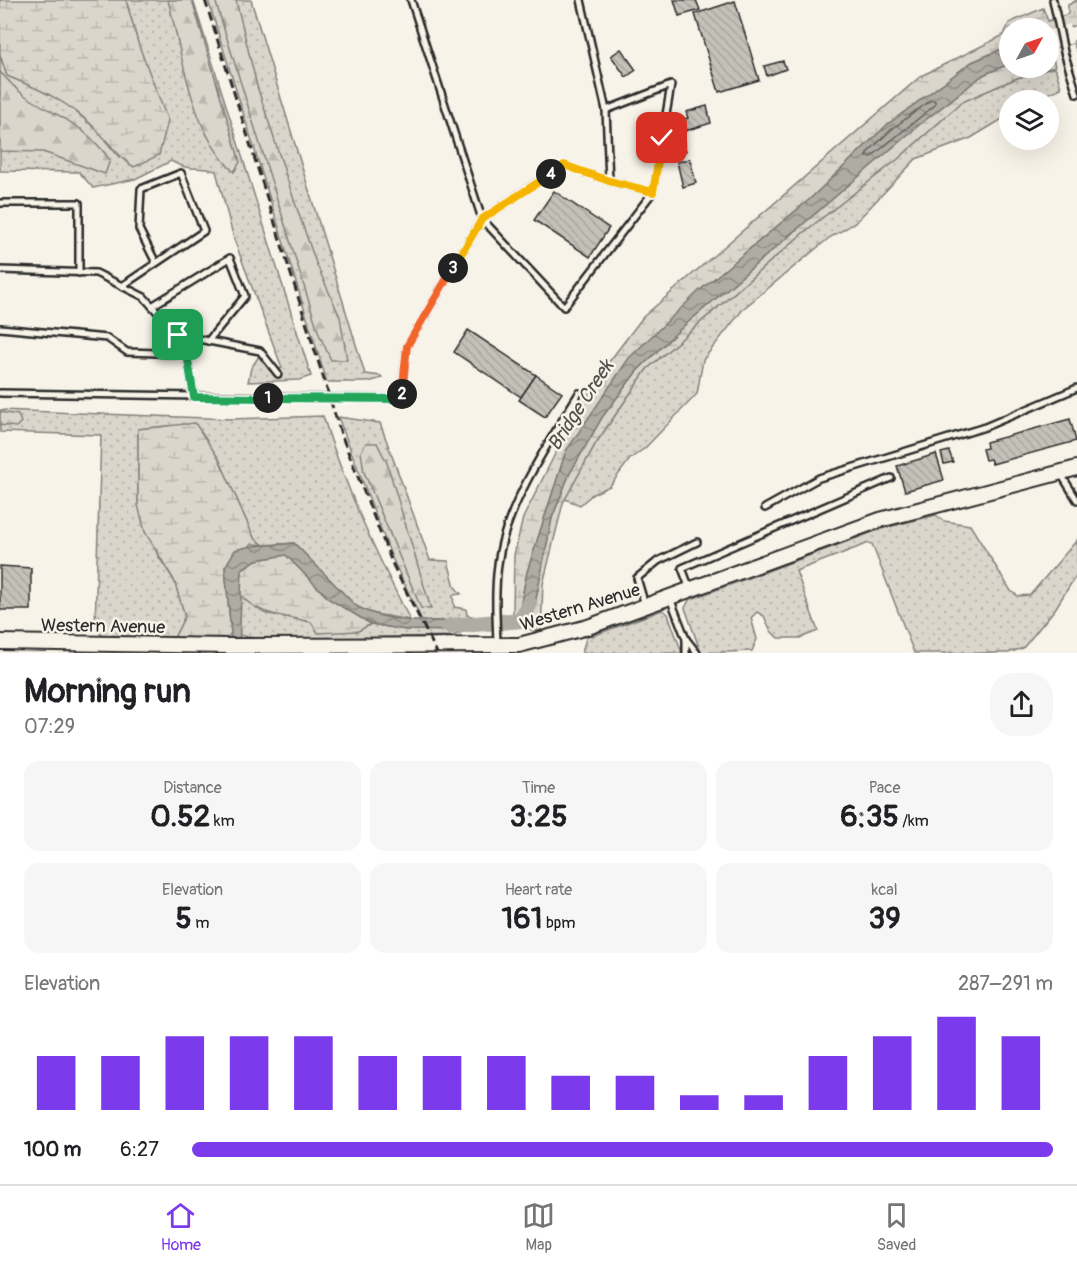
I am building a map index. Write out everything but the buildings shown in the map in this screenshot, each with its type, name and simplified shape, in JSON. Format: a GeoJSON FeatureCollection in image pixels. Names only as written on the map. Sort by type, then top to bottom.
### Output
{"type":"FeatureCollection","features":[{"type":"Feature","properties":{"kind":"street","name":"Western Avenue"},"geometry":{"type":"LineString","coordinates":[[0,642],[385,649],[497,646],[540,642],[645,607],[880,520],[1077,468]]}},
{"type":"Feature","properties":{"kind":"lane"},"geometry":{"type":"LineString","coordinates":[[411,0],[482,219],[564,307],[653,192],[671,85],[606,110]]}},
{"type":"Feature","properties":{"kind":"lane"},"geometry":{"type":"LineString","coordinates":[[581,0],[606,110],[609,181]]}},
{"type":"Feature","properties":{"kind":"lane"},"geometry":{"type":"LineString","coordinates":[[1053,0],[1064,52],[1077,94]]}},
{"type":"Feature","properties":{"kind":"lane"},"geometry":{"type":"LineString","coordinates":[[0,393],[401,399],[407,346],[482,219],[564,165],[609,181],[653,192]]}},
{"type":"Feature","properties":{"kind":"lane"},"geometry":{"type":"LineString","coordinates":[[122,286],[204,231],[181,173],[141,189],[139,229],[156,263]]}},
{"type":"Feature","properties":{"kind":"lane"},"geometry":{"type":"LineString","coordinates":[[0,203],[79,203],[79,273]]}},
{"type":"Feature","properties":{"kind":"lane"},"geometry":{"type":"LineString","coordinates":[[152,306],[231,258],[245,296],[208,341]]}},
{"type":"Feature","properties":{"kind":"lane"},"geometry":{"type":"LineString","coordinates":[[0,270],[96,273],[144,297],[178,335],[187,354],[194,397]]}},
{"type":"Feature","properties":{"kind":"lane"},"geometry":{"type":"LineString","coordinates":[[0,328],[107,338],[127,352],[187,354]]}},
{"type":"Feature","properties":{"kind":"lane"},"geometry":{"type":"LineString","coordinates":[[178,335],[260,351],[278,374]]}},
{"type":"Feature","properties":{"kind":"lane"},"geometry":{"type":"LineString","coordinates":[[765,508],[819,478],[985,427],[1077,388]]}},
{"type":"Feature","properties":{"kind":"lane"},"geometry":{"type":"LineString","coordinates":[[497,646],[497,567],[505,532],[542,457],[579,393]]}},
{"type":"Feature","properties":{"kind":"lane"},"geometry":{"type":"LineString","coordinates":[[1060,472],[1077,500]]}},
{"type":"Feature","properties":{"kind":"lane"},"geometry":{"type":"LineString","coordinates":[[690,590],[682,568],[891,478]]}},
{"type":"Feature","properties":{"kind":"lane"},"geometry":{"type":"LineString","coordinates":[[645,607],[637,578],[658,561],[697,542]]}},
{"type":"Feature","properties":{"kind":"lane"},"geometry":{"type":"LineString","coordinates":[[670,598],[686,639],[697,653]]}},
{"type":"Feature","properties":{"kind":"lane"},"geometry":{"type":"LineString","coordinates":[[686,639],[686,653]]}},
{"type":"Feature","properties":{"kind":"green space"},"geometry":{"type":"Polygon","coordinates":[[[0,0],[126,0],[138,43],[168,121],[159,155],[134,167],[75,110],[43,91],[7,76],[0,55],[0,0]]]}},
{"type":"Feature","properties":{"kind":"green space"},"geometry":{"type":"Polygon","coordinates":[[[126,0],[193,0],[311,376],[299,380],[248,382],[251,368],[259,356],[270,371],[282,368],[234,239],[216,171],[184,167],[171,161],[135,179],[93,188],[79,172],[0,171],[0,55],[7,76],[58,97],[95,128],[119,157],[138,43],[126,0]]]}},
{"type":"Feature","properties":{"kind":"green space"},"geometry":{"type":"Polygon","coordinates":[[[168,0],[192,0],[240,162],[234,172],[219,155],[198,114],[190,91],[168,0]]]}},
{"type":"Feature","properties":{"kind":"green space"},"geometry":{"type":"Polygon","coordinates":[[[208,0],[251,0],[365,374],[382,378],[368,382],[327,382],[208,0]]]}},
{"type":"Feature","properties":{"kind":"green space"},"geometry":{"type":"Polygon","coordinates":[[[215,0],[236,0],[257,86],[295,203],[316,263],[340,317],[347,360],[331,360],[319,334],[215,0]]]}},
{"type":"Feature","properties":{"kind":"green space"},"geometry":{"type":"Polygon","coordinates":[[[1077,0],[1077,25],[1059,31],[1059,18],[1057,18],[1068,14],[1068,5],[1077,0]]]}},
{"type":"Feature","properties":{"kind":"green space"},"geometry":{"type":"Polygon","coordinates":[[[1043,8],[1047,18],[1020,18],[1043,8]]]}},
{"type":"Feature","properties":{"kind":"green space"},"geometry":{"type":"Polygon","coordinates":[[[999,37],[999,50],[972,62],[888,124],[810,199],[699,291],[566,451],[527,572],[518,618],[513,613],[514,555],[523,518],[559,446],[599,375],[643,317],[921,76],[999,37]]]}},
{"type":"Feature","properties":{"kind":"green space"},"geometry":{"type":"Polygon","coordinates":[[[1077,40],[1077,52],[1073,43],[1059,47],[1059,44],[1077,40]]]}},
{"type":"Feature","properties":{"kind":"green space"},"geometry":{"type":"Polygon","coordinates":[[[999,68],[999,78],[1017,78],[962,102],[898,159],[804,232],[647,369],[596,443],[563,503],[543,584],[541,631],[530,629],[552,518],[569,475],[603,416],[637,371],[679,330],[919,125],[983,75],[999,68]]]}},
{"type":"Feature","properties":{"kind":"green space"},"geometry":{"type":"Polygon","coordinates":[[[0,72],[24,95],[70,122],[90,137],[110,160],[105,174],[43,152],[0,151],[0,72]]]}},
{"type":"Feature","properties":{"kind":"green space"},"geometry":{"type":"Polygon","coordinates":[[[1017,78],[1058,78],[1061,88],[1056,90],[999,90],[999,121],[971,138],[916,159],[855,223],[829,238],[744,308],[703,360],[697,394],[645,448],[630,459],[610,486],[593,494],[580,505],[565,499],[596,443],[647,369],[804,232],[898,159],[962,102],[1017,78]]]}},
{"type":"Feature","properties":{"kind":"green space"},"geometry":{"type":"Polygon","coordinates":[[[0,410],[231,419],[323,416],[362,520],[410,620],[369,613],[356,606],[294,543],[264,545],[254,538],[219,459],[195,424],[138,429],[138,504],[158,556],[174,580],[185,616],[174,638],[101,635],[95,626],[101,435],[0,432],[0,410]]]}},
{"type":"Feature","properties":{"kind":"green space"},"geometry":{"type":"Polygon","coordinates":[[[0,412],[18,415],[21,422],[16,427],[0,425],[0,412]]]}},
{"type":"Feature","properties":{"kind":"green space"},"geometry":{"type":"Polygon","coordinates":[[[338,417],[380,423],[430,560],[448,561],[455,587],[461,594],[453,595],[454,607],[466,609],[467,615],[481,618],[478,620],[422,621],[392,558],[338,417]]]}},
{"type":"Feature","properties":{"kind":"green space"},"geometry":{"type":"Polygon","coordinates":[[[195,423],[219,459],[254,538],[264,545],[252,544],[225,567],[231,633],[227,638],[174,638],[185,616],[174,580],[145,532],[138,505],[138,429],[195,423]]]}},
{"type":"Feature","properties":{"kind":"green space"},"geometry":{"type":"Polygon","coordinates":[[[366,443],[377,443],[387,463],[431,609],[421,608],[364,472],[361,452],[366,443]]]}},
{"type":"Feature","properties":{"kind":"green space"},"geometry":{"type":"Polygon","coordinates":[[[936,515],[944,521],[970,525],[1011,591],[1018,596],[1030,595],[1077,540],[1077,574],[1055,609],[1023,648],[1008,653],[914,653],[872,544],[869,543],[796,571],[818,631],[800,638],[778,638],[771,631],[764,616],[757,612],[751,618],[757,639],[752,651],[701,653],[685,608],[689,600],[881,529],[936,515]]]}},
{"type":"Feature","properties":{"kind":"green space"},"geometry":{"type":"Polygon","coordinates":[[[286,555],[329,599],[371,624],[358,631],[318,633],[311,622],[256,608],[240,595],[242,569],[256,560],[286,555]]]}},
{"type":"Feature","properties":{"kind":"green space"},"geometry":{"type":"Polygon","coordinates":[[[240,595],[264,613],[358,631],[371,624],[406,630],[465,631],[453,636],[265,640],[239,635],[240,595]]]}},
{"type":"Feature","properties":{"kind":"green space"},"geometry":{"type":"Polygon","coordinates":[[[662,610],[668,614],[682,653],[582,653],[587,634],[590,633],[592,636],[662,610]]]}},
{"type":"Feature","properties":{"kind":"water"},"geometry":{"type":"Polygon","coordinates":[[[999,50],[999,68],[983,75],[919,125],[679,330],[637,371],[603,416],[569,475],[552,518],[530,629],[518,618],[527,572],[566,451],[629,358],[699,291],[810,199],[888,124],[972,62],[999,50]]]}},
{"type":"Feature","properties":{"kind":"water"},"geometry":{"type":"Polygon","coordinates":[[[294,543],[356,606],[370,612],[385,617],[416,621],[478,620],[465,631],[406,630],[371,624],[329,599],[286,555],[256,560],[242,569],[239,653],[229,653],[231,633],[225,567],[235,550],[294,543]]]}},
{"type":"Feature","properties":{"kind":"pier"},"geometry":{"type":"Polygon","coordinates":[[[1070,24],[1073,43],[1059,47],[1059,27],[1070,24]]]}},
{"type":"Feature","properties":{"kind":"waterway","name":"Bridge Creek"},"geometry":{"type":"LineString","coordinates":[[450,626],[522,620],[529,603]]}},
{"type":"Feature","properties":{"kind":"railway"},"geometry":{"type":"LineString","coordinates":[[205,0],[341,434],[393,565],[437,653]]}},
{"type":"Feature","properties":{"kind":"route"},"geometry":{"type":"LineString","coordinates":[[178,335],[187,354],[194,397],[401,399],[407,346],[482,219],[564,165],[609,181],[653,192],[662,138]]}}]}
